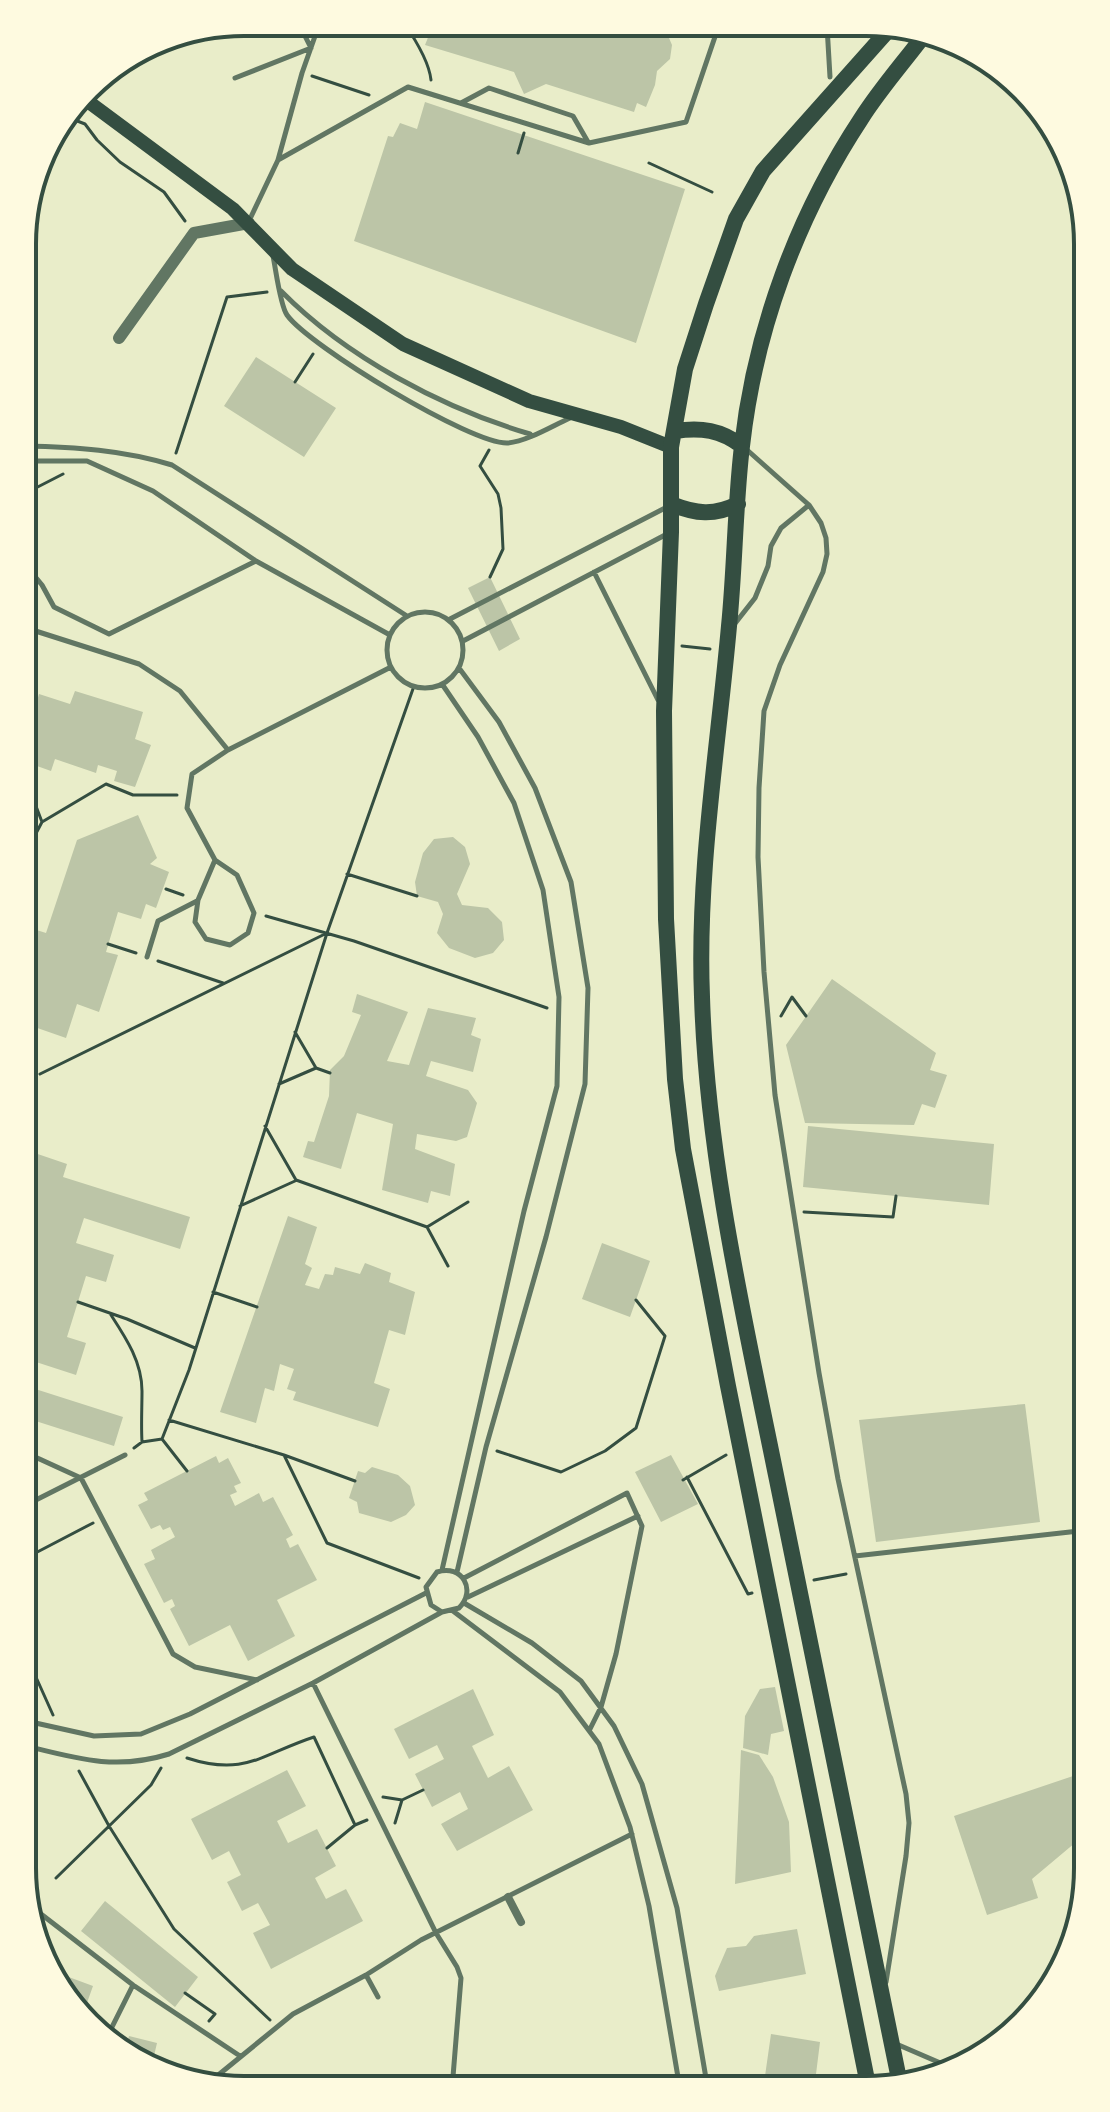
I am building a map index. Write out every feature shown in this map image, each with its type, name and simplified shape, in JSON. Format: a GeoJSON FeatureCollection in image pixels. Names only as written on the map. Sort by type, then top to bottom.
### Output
{"type":"FeatureCollection","features":[{"type":"Feature","properties":{"kind":"highway"},"geometry":{"type":"LineString","coordinates":[[866,2076],[692,1202],[675,1079],[666,919],[664,711],[673,439],[685,369],[736,219],[763,171],[882,37]]}},
{"type":"Feature","properties":{"kind":"highway"},"geometry":{"type":"LineString","coordinates":[[898,2073],[739,1296],[716,1147],[701,997],[707,841],[729,632],[742,446],[756,365],[772,304],[806,216],[861,119],[918,43]]}},
{"type":"Feature","properties":{"kind":"highway"},"geometry":{"type":"LineString","coordinates":[[673,439],[693,428],[729,436],[742,446]]}},
{"type":"Feature","properties":{"kind":"highway"},"geometry":{"type":"LineString","coordinates":[[671,504],[699,513],[712,513],[738,504]]}},
{"type":"Feature","properties":{"kind":"main road"},"geometry":{"type":"LineString","coordinates":[[91,104],[249,223],[292,269],[403,344],[529,401],[673,439]]}},
{"type":"Feature","properties":{"kind":"street"},"geometry":{"type":"LineString","coordinates":[[119,338],[194,233],[249,223]]}},
{"type":"Feature","properties":{"kind":"street"},"geometry":{"type":"LineString","coordinates":[[508,1897],[521,1922]]}},
{"type":"Feature","properties":{"kind":"lane"},"geometry":{"type":"LineString","coordinates":[[305,36],[311,48]]}},
{"type":"Feature","properties":{"kind":"lane"},"geometry":{"type":"LineString","coordinates":[[249,223],[278,160],[315,36]]}},
{"type":"Feature","properties":{"kind":"lane"},"geometry":{"type":"LineString","coordinates":[[278,160],[408,87],[589,143],[686,122],[715,36]]}},
{"type":"Feature","properties":{"kind":"lane"},"geometry":{"type":"LineString","coordinates":[[828,36],[830,77]]}},
{"type":"Feature","properties":{"kind":"lane"},"geometry":{"type":"LineString","coordinates":[[235,78],[311,48]]}},
{"type":"Feature","properties":{"kind":"lane"},"geometry":{"type":"LineString","coordinates":[[460,103],[489,88],[573,116],[589,143]]}},
{"type":"Feature","properties":{"kind":"lane"},"geometry":{"type":"LineString","coordinates":[[271,247],[285,314],[320,345],[425,410],[482,438],[508,443],[577,415]]}},
{"type":"Feature","properties":{"kind":"lane"},"geometry":{"type":"LineString","coordinates":[[281,290],[305,315],[353,350],[422,391],[487,422],[532,435]]}},
{"type":"Feature","properties":{"kind":"lane"},"geometry":{"type":"LineString","coordinates":[[36,446],[137,454],[172,465],[407,616]]}},
{"type":"Feature","properties":{"kind":"lane"},"geometry":{"type":"LineString","coordinates":[[742,446],[809,505],[821,523],[826,538],[825,563],[764,711],[758,857],[769,1037],[792,1211],[835,1464],[901,1767],[909,1823],[883,2003]]}},
{"type":"Feature","properties":{"kind":"lane"},"geometry":{"type":"LineString","coordinates":[[36,461],[87,461],[166,498],[256,561],[390,635]]}},
{"type":"Feature","properties":{"kind":"lane"},"geometry":{"type":"LineString","coordinates":[[450,619],[671,504]]}},
{"type":"Feature","properties":{"kind":"lane"},"geometry":{"type":"LineString","coordinates":[[729,632],[755,598],[768,566],[771,546],[781,528],[809,505]]}},
{"type":"Feature","properties":{"kind":"lane"},"geometry":{"type":"LineString","coordinates":[[463,641],[671,532]]}},
{"type":"Feature","properties":{"kind":"lane"},"geometry":{"type":"LineString","coordinates":[[36,578],[54,607],[109,634],[256,561]]}},
{"type":"Feature","properties":{"kind":"lane"},"geometry":{"type":"LineString","coordinates":[[594,572],[664,711]]}},
{"type":"Feature","properties":{"kind":"lane"},"geometry":{"type":"LineString","coordinates":[[431,612],[450,619],[463,641],[459,668],[442,684],[429,688],[404,682],[391,667],[387,648],[390,635],[407,616],[431,612]]}},
{"type":"Feature","properties":{"kind":"lane"},"geometry":{"type":"LineString","coordinates":[[36,631],[139,664],[180,691],[228,750]]}},
{"type":"Feature","properties":{"kind":"lane"},"geometry":{"type":"LineString","coordinates":[[215,860],[198,900],[195,922],[206,939],[230,945],[248,933],[254,913],[237,875],[215,860],[187,808],[192,774],[228,750],[391,667]]}},
{"type":"Feature","properties":{"kind":"lane"},"geometry":{"type":"LineString","coordinates":[[457,1572],[486,1447],[546,1237],[585,1084],[588,988],[571,882],[535,788],[499,722],[459,668]]}},
{"type":"Feature","properties":{"kind":"lane"},"geometry":{"type":"LineString","coordinates":[[442,684],[478,737],[514,803],[543,890],[558,1011],[557,1086],[524,1211],[442,1570],[428,1581],[426,1593],[431,1605],[442,1612]]}},
{"type":"Feature","properties":{"kind":"lane"},"geometry":{"type":"LineString","coordinates":[[147,957],[158,921],[198,900]]}},
{"type":"Feature","properties":{"kind":"lane"},"geometry":{"type":"LineString","coordinates":[[36,1500],[125,1455]]}},
{"type":"Feature","properties":{"kind":"lane"},"geometry":{"type":"LineString","coordinates":[[36,1457],[81,1478],[173,1654],[195,1667],[258,1680]]}},
{"type":"Feature","properties":{"kind":"lane"},"geometry":{"type":"LineString","coordinates":[[464,1578],[627,1493],[642,1526],[616,1654],[601,1707],[590,1729]]}},
{"type":"Feature","properties":{"kind":"lane"},"geometry":{"type":"LineString","coordinates":[[36,1748],[120,1764],[171,1754],[313,1683],[442,1612],[453,1611],[466,1600],[638,1516]]}},
{"type":"Feature","properties":{"kind":"lane"},"geometry":{"type":"LineString","coordinates":[[855,1556],[1074,1532]]}},
{"type":"Feature","properties":{"kind":"lane"},"geometry":{"type":"LineString","coordinates":[[442,1570],[457,1572],[464,1578],[468,1587],[466,1600]]}},
{"type":"Feature","properties":{"kind":"lane"},"geometry":{"type":"LineString","coordinates":[[36,1723],[94,1736],[141,1734],[190,1714],[426,1593]]}},
{"type":"Feature","properties":{"kind":"lane"},"geometry":{"type":"LineString","coordinates":[[466,1600],[532,1643],[581,1681],[614,1726],[642,1784],[677,1908],[706,2076]]}},
{"type":"Feature","properties":{"kind":"lane"},"geometry":{"type":"LineString","coordinates":[[453,1611],[560,1692],[599,1744],[632,1834],[649,1906],[678,2076]]}},
{"type":"Feature","properties":{"kind":"lane"},"geometry":{"type":"LineString","coordinates":[[313,1683],[461,1978],[453,2076]]}},
{"type":"Feature","properties":{"kind":"lane"},"geometry":{"type":"LineString","coordinates":[[219,2074],[276,2026],[436,1933],[632,1834]]}},
{"type":"Feature","properties":{"kind":"lane"},"geometry":{"type":"LineString","coordinates":[[41,1914],[133,1985],[240,2056]]}},
{"type":"Feature","properties":{"kind":"lane"},"geometry":{"type":"LineString","coordinates":[[366,1975],[378,1997]]}},
{"type":"Feature","properties":{"kind":"lane"},"geometry":{"type":"LineString","coordinates":[[110,2027],[133,1985]]}},
{"type":"Feature","properties":{"kind":"lane"},"geometry":{"type":"LineString","coordinates":[[891,2041],[939,2062]]}},
{"type":"Feature","properties":{"kind":"path"},"geometry":{"type":"LineString","coordinates":[[413,36],[430,72],[432,94]]}},
{"type":"Feature","properties":{"kind":"path"},"geometry":{"type":"LineString","coordinates":[[302,73],[384,100]]}},
{"type":"Feature","properties":{"kind":"path"},"geometry":{"type":"LineString","coordinates":[[77,121],[85,124],[120,162],[164,192],[194,233]]}},
{"type":"Feature","properties":{"kind":"path"},"geometry":{"type":"LineString","coordinates":[[518,153],[527,124]]}},
{"type":"Feature","properties":{"kind":"path"},"geometry":{"type":"LineString","coordinates":[[649,163],[712,192]]}},
{"type":"Feature","properties":{"kind":"path"},"geometry":{"type":"LineString","coordinates":[[172,465],[227,297],[281,290]]}},
{"type":"Feature","properties":{"kind":"path"},"geometry":{"type":"LineString","coordinates":[[295,382],[320,345]]}},
{"type":"Feature","properties":{"kind":"path"},"geometry":{"type":"LineString","coordinates":[[490,577],[503,549],[501,508],[498,494],[480,466],[495,440]]}},
{"type":"Feature","properties":{"kind":"path"},"geometry":{"type":"LineString","coordinates":[[36,488],[87,461]]}},
{"type":"Feature","properties":{"kind":"path"},"geometry":{"type":"LineString","coordinates":[[665,644],[726,651]]}},
{"type":"Feature","properties":{"kind":"path"},"geometry":{"type":"LineString","coordinates":[[162,1439],[195,1348],[327,933],[414,686]]}},
{"type":"Feature","properties":{"kind":"path"},"geometry":{"type":"LineString","coordinates":[[36,833],[42,822],[106,784],[133,795],[189,794]]}},
{"type":"Feature","properties":{"kind":"path"},"geometry":{"type":"LineString","coordinates":[[36,806],[42,822]]}},
{"type":"Feature","properties":{"kind":"path"},"geometry":{"type":"LineString","coordinates":[[347,874],[417,896]]}},
{"type":"Feature","properties":{"kind":"path"},"geometry":{"type":"LineString","coordinates":[[254,913],[327,933],[558,1011]]}},
{"type":"Feature","properties":{"kind":"path"},"geometry":{"type":"LineString","coordinates":[[36,1076],[327,933]]}},
{"type":"Feature","properties":{"kind":"path"},"geometry":{"type":"LineString","coordinates":[[108,944],[223,983]]}},
{"type":"Feature","properties":{"kind":"path"},"geometry":{"type":"LineString","coordinates":[[769,1037],[792,997],[806,1016]]}},
{"type":"Feature","properties":{"kind":"path"},"geometry":{"type":"LineString","coordinates":[[295,1032],[316,1068],[330,1073]]}},
{"type":"Feature","properties":{"kind":"path"},"geometry":{"type":"LineString","coordinates":[[279,1084],[316,1068]]}},
{"type":"Feature","properties":{"kind":"path"},"geometry":{"type":"LineString","coordinates":[[265,1126],[296,1180],[427,1227],[448,1266]]}},
{"type":"Feature","properties":{"kind":"path"},"geometry":{"type":"LineString","coordinates":[[240,1206],[296,1180]]}},
{"type":"Feature","properties":{"kind":"path"},"geometry":{"type":"LineString","coordinates":[[792,1211],[893,1217],[896,1196]]}},
{"type":"Feature","properties":{"kind":"path"},"geometry":{"type":"LineString","coordinates":[[427,1227],[468,1202]]}},
{"type":"Feature","properties":{"kind":"path"},"geometry":{"type":"LineString","coordinates":[[213,1292],[257,1307]]}},
{"type":"Feature","properties":{"kind":"path"},"geometry":{"type":"LineString","coordinates":[[486,1447],[561,1472],[605,1451],[636,1428],[665,1336],[636,1300]]}},
{"type":"Feature","properties":{"kind":"path"},"geometry":{"type":"LineString","coordinates":[[78,1302],[195,1348]]}},
{"type":"Feature","properties":{"kind":"path"},"geometry":{"type":"LineString","coordinates":[[111,1315],[138,1364],[142,1389],[142,1442]]}},
{"type":"Feature","properties":{"kind":"path"},"geometry":{"type":"LineString","coordinates":[[169,1420],[284,1455],[355,1481]]}},
{"type":"Feature","properties":{"kind":"path"},"geometry":{"type":"LineString","coordinates":[[125,1455],[142,1442],[162,1439]]}},
{"type":"Feature","properties":{"kind":"path"},"geometry":{"type":"LineString","coordinates":[[162,1439],[187,1471]]}},
{"type":"Feature","properties":{"kind":"path"},"geometry":{"type":"LineString","coordinates":[[740,1447],[685,1478],[748,1594]]}},
{"type":"Feature","properties":{"kind":"path"},"geometry":{"type":"LineString","coordinates":[[284,1455],[327,1543],[428,1581]]}},
{"type":"Feature","properties":{"kind":"path"},"geometry":{"type":"LineString","coordinates":[[36,1553],[104,1518]]}},
{"type":"Feature","properties":{"kind":"path"},"geometry":{"type":"LineString","coordinates":[[36,1677],[60,1729]]}},
{"type":"Feature","properties":{"kind":"path"},"geometry":{"type":"LineString","coordinates":[[56,1878],[151,1785],[171,1754],[212,1766],[245,1765],[314,1737],[355,1825]]}},
{"type":"Feature","properties":{"kind":"path"},"geometry":{"type":"LineString","coordinates":[[72,1757],[109,1826],[174,1929],[276,2026]]}},
{"type":"Feature","properties":{"kind":"path"},"geometry":{"type":"LineString","coordinates":[[368,1794],[402,1800],[423,1790]]}},
{"type":"Feature","properties":{"kind":"path"},"geometry":{"type":"LineString","coordinates":[[390,1839],[402,1800]]}},
{"type":"Feature","properties":{"kind":"path"},"geometry":{"type":"LineString","coordinates":[[327,1848],[355,1825],[377,1814]]}},
{"type":"Feature","properties":{"kind":"path"},"geometry":{"type":"LineString","coordinates":[[185,1993],[215,2014],[203,2031]]}},
{"type":"Feature","properties":{"kind":"building"},"geometry":{"type":"Polygon","coordinates":[[[429,36],[670,36],[672,45],[670,59],[657,71],[646,107],[637,103],[634,112],[546,84],[524,94],[514,72],[425,45],[429,36]]]}},
{"type":"Feature","properties":{"kind":"building"},"geometry":{"type":"Polygon","coordinates":[[[425,102],[685,189],[636,343],[354,241],[388,136],[393,137],[400,123],[417,129],[425,102]]]}},
{"type":"Feature","properties":{"kind":"building"},"geometry":{"type":"Polygon","coordinates":[[[256,357],[336,408],[304,457],[224,406],[256,357]]]}},
{"type":"Feature","properties":{"kind":"building"},"geometry":{"type":"Polygon","coordinates":[[[490,577],[520,639],[499,651],[468,588],[490,577]]]}},
{"type":"Feature","properties":{"kind":"building"},"geometry":{"type":"Polygon","coordinates":[[[75,691],[143,712],[135,739],[151,745],[135,787],[114,781],[117,771],[98,765],[96,773],[55,759],[51,771],[36,766],[36,704],[39,694],[70,704],[75,691]]]}},
{"type":"Feature","properties":{"kind":"building"},"geometry":{"type":"Polygon","coordinates":[[[138,815],[157,858],[150,864],[169,872],[156,908],[146,904],[141,919],[118,912],[106,952],[118,955],[99,1012],[77,1004],[66,1038],[36,1028],[36,930],[46,933],[77,840],[138,815]]]}},
{"type":"Feature","properties":{"kind":"building"},"geometry":{"type":"Polygon","coordinates":[[[453,837],[465,847],[470,864],[457,894],[462,905],[488,908],[502,922],[504,940],[493,953],[475,958],[449,948],[437,933],[443,914],[438,902],[417,896],[415,882],[423,853],[434,839],[453,837]]]}},
{"type":"Feature","properties":{"kind":"building"},"geometry":{"type":"Polygon","coordinates":[[[832,979],[936,1053],[930,1070],[947,1075],[935,1108],[922,1104],[914,1125],[805,1123],[786,1045],[832,979]]]}},
{"type":"Feature","properties":{"kind":"building"},"geometry":{"type":"Polygon","coordinates":[[[357,994],[408,1012],[387,1061],[409,1065],[428,1008],[476,1018],[471,1035],[481,1039],[473,1072],[431,1061],[426,1076],[468,1090],[477,1103],[467,1137],[456,1141],[417,1134],[415,1149],[455,1164],[450,1196],[431,1191],[428,1203],[382,1190],[393,1124],[357,1113],[341,1169],[303,1157],[308,1141],[314,1142],[329,1096],[330,1070],[344,1056],[361,1015],[352,1012],[357,994]]]}},
{"type":"Feature","properties":{"kind":"building"},"geometry":{"type":"Polygon","coordinates":[[[808,1126],[994,1144],[989,1205],[803,1187],[808,1126]]]}},
{"type":"Feature","properties":{"kind":"building"},"geometry":{"type":"Polygon","coordinates":[[[36,1153],[67,1164],[63,1177],[190,1217],[180,1249],[84,1218],[76,1243],[114,1255],[106,1282],[86,1276],[67,1337],[86,1343],[76,1375],[36,1362],[36,1153]]]}},
{"type":"Feature","properties":{"kind":"building"},"geometry":{"type":"Polygon","coordinates":[[[288,1216],[317,1227],[305,1264],[312,1268],[305,1285],[319,1289],[325,1274],[333,1275],[335,1267],[360,1274],[365,1263],[391,1273],[389,1282],[415,1292],[405,1335],[389,1330],[374,1383],[390,1389],[378,1427],[293,1400],[296,1392],[287,1389],[294,1369],[280,1364],[274,1391],[265,1388],[256,1423],[220,1412],[288,1216]]]}},
{"type":"Feature","properties":{"kind":"building"},"geometry":{"type":"Polygon","coordinates":[[[602,1243],[650,1261],[630,1317],[582,1299],[602,1243]]]}},
{"type":"Feature","properties":{"kind":"building"},"geometry":{"type":"Polygon","coordinates":[[[36,1389],[123,1417],[114,1446],[36,1421],[36,1389]]]}},
{"type":"Feature","properties":{"kind":"building"},"geometry":{"type":"Polygon","coordinates":[[[1025,1404],[1040,1522],[876,1542],[859,1420],[1025,1404]]]}},
{"type":"Feature","properties":{"kind":"building"},"geometry":{"type":"Polygon","coordinates":[[[671,1455],[698,1504],[661,1522],[635,1472],[671,1455]]]}},
{"type":"Feature","properties":{"kind":"building"},"geometry":{"type":"Polygon","coordinates":[[[216,1456],[219,1463],[228,1458],[241,1483],[234,1486],[237,1492],[230,1495],[235,1506],[259,1493],[263,1502],[273,1497],[293,1535],[286,1539],[290,1548],[298,1544],[317,1580],[277,1600],[295,1636],[248,1661],[230,1625],[189,1646],[170,1609],[175,1606],[172,1599],[164,1603],[144,1564],[155,1559],[151,1550],[175,1537],[170,1527],[163,1530],[160,1525],[151,1529],[138,1505],[148,1500],[144,1493],[216,1456]]]}},
{"type":"Feature","properties":{"kind":"building"},"geometry":{"type":"Polygon","coordinates":[[[372,1467],[398,1475],[410,1486],[415,1505],[406,1515],[391,1522],[359,1513],[357,1502],[349,1498],[358,1471],[365,1473],[372,1467]]]}},
{"type":"Feature","properties":{"kind":"building"},"geometry":{"type":"Polygon","coordinates":[[[775,1687],[784,1731],[771,1734],[768,1755],[743,1748],[745,1716],[760,1689],[775,1687]]]}},
{"type":"Feature","properties":{"kind":"building"},"geometry":{"type":"Polygon","coordinates":[[[473,1689],[494,1735],[472,1746],[488,1778],[509,1766],[533,1810],[457,1851],[441,1824],[468,1809],[460,1792],[432,1807],[415,1774],[444,1759],[437,1745],[409,1759],[394,1729],[473,1689]]]}},
{"type":"Feature","properties":{"kind":"building"},"geometry":{"type":"Polygon","coordinates":[[[741,1750],[759,1755],[773,1777],[789,1822],[791,1872],[735,1884],[741,1750]]]}},
{"type":"Feature","properties":{"kind":"building"},"geometry":{"type":"Polygon","coordinates":[[[287,1770],[306,1806],[277,1821],[288,1843],[317,1829],[336,1866],[315,1878],[326,1899],[346,1889],[363,1921],[271,1969],[253,1933],[270,1925],[258,1903],[242,1911],[227,1882],[241,1875],[229,1851],[212,1860],[191,1819],[287,1770]]]}},
{"type":"Feature","properties":{"kind":"building"},"geometry":{"type":"Polygon","coordinates":[[[1074,1776],[1074,1844],[1032,1879],[1038,1898],[987,1915],[954,1816],[1074,1776]]]}},
{"type":"Feature","properties":{"kind":"building"},"geometry":{"type":"Polygon","coordinates":[[[105,1901],[198,1977],[175,2007],[81,1931],[105,1901]]]}},
{"type":"Feature","properties":{"kind":"building"},"geometry":{"type":"Polygon","coordinates":[[[797,1929],[806,1974],[719,1991],[715,1976],[727,1948],[746,1946],[754,1936],[797,1929]]]}},
{"type":"Feature","properties":{"kind":"building"},"geometry":{"type":"Polygon","coordinates":[[[66,1976],[93,1986],[87,2003],[66,1976]]]}},
{"type":"Feature","properties":{"kind":"building"},"geometry":{"type":"Polygon","coordinates":[[[771,2034],[820,2042],[816,2076],[765,2076],[771,2034]]]}},
{"type":"Feature","properties":{"kind":"building"},"geometry":{"type":"Polygon","coordinates":[[[129,2036],[157,2043],[154,2055],[140,2048],[128,2040],[129,2036]]]}}]}
